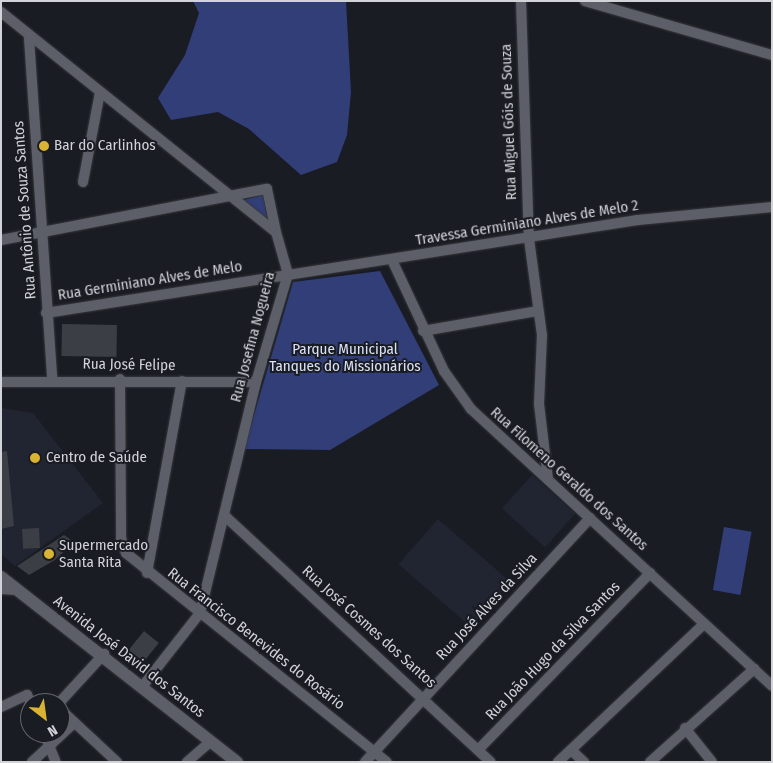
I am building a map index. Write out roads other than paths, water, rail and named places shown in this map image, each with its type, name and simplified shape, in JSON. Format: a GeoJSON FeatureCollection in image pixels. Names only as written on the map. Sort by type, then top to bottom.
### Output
{"type":"FeatureCollection","features":[{"type":"Feature","properties":{"kind":"main road","name":"Avenida José David dos Santos"},"geometry":{"type":"LineString","coordinates":[[1,576],[16,590],[104,654],[142,688],[238,762]]}},
{"type":"Feature","properties":{"kind":"street","name":"Rua Miguel Góis de Souza"},"geometry":{"type":"LineString","coordinates":[[521,1],[529,239],[543,349],[539,404],[548,480]]}},
{"type":"Feature","properties":{"kind":"street"},"geometry":{"type":"LineString","coordinates":[[585,1],[772,55]]}},
{"type":"Feature","properties":{"kind":"street"},"geometry":{"type":"LineString","coordinates":[[1,12],[29,38],[234,197],[276,232]]}},
{"type":"Feature","properties":{"kind":"street","name":"Rua Antônio de Souza Santos"},"geometry":{"type":"LineString","coordinates":[[29,38],[46,313],[52,379]]}},
{"type":"Feature","properties":{"kind":"street"},"geometry":{"type":"LineString","coordinates":[[83,182],[100,92]]}},
{"type":"Feature","properties":{"kind":"street","name":"Rua Josefina Nogueira"},"geometry":{"type":"LineString","coordinates":[[142,688],[200,613],[256,382],[288,274],[276,232],[267,189],[234,197]]}},
{"type":"Feature","properties":{"kind":"street"},"geometry":{"type":"LineString","coordinates":[[1,240],[234,197]]}},
{"type":"Feature","properties":{"kind":"street","name":"Travessa Germiniano Alves de Melo 2"},"geometry":{"type":"LineString","coordinates":[[288,274],[529,239],[674,214],[772,207]]}},
{"type":"Feature","properties":{"kind":"street","name":"Rua Filomeno Geraldo dos Santos"},"geometry":{"type":"LineString","coordinates":[[392,260],[423,331],[471,409],[772,686]]}},
{"type":"Feature","properties":{"kind":"street","name":"Rua Germiniano Alves de Melo"},"geometry":{"type":"LineString","coordinates":[[46,313],[288,274]]}},
{"type":"Feature","properties":{"kind":"street"},"geometry":{"type":"LineString","coordinates":[[423,331],[538,311]]}},
{"type":"Feature","properties":{"kind":"street","name":"Rua José Felipe"},"geometry":{"type":"LineString","coordinates":[[1,382],[52,379],[120,379],[182,382],[256,382]]}},
{"type":"Feature","properties":{"kind":"street","name":"Rua Francisco Benevides do Rosário"},"geometry":{"type":"LineString","coordinates":[[120,379],[121,531],[126,553],[147,573],[387,762]]}},
{"type":"Feature","properties":{"kind":"street"},"geometry":{"type":"LineString","coordinates":[[147,573],[182,382]]}},
{"type":"Feature","properties":{"kind":"street","name":"Rua José Cosmes dos Santos"},"geometry":{"type":"LineString","coordinates":[[225,516],[424,697],[491,762]]}},
{"type":"Feature","properties":{"kind":"street","name":"Rua José Alves da Silva"},"geometry":{"type":"LineString","coordinates":[[365,762],[590,518]]}},
{"type":"Feature","properties":{"kind":"street","name":"Rua João Hugo da Silva Santos"},"geometry":{"type":"LineString","coordinates":[[478,750],[650,573]]}},
{"type":"Feature","properties":{"kind":"street"},"geometry":{"type":"LineString","coordinates":[[1,589],[16,590]]}},
{"type":"Feature","properties":{"kind":"street"},"geometry":{"type":"LineString","coordinates":[[558,762],[704,624]]}},
{"type":"Feature","properties":{"kind":"street"},"geometry":{"type":"LineString","coordinates":[[68,693],[104,654]]}},
{"type":"Feature","properties":{"kind":"street"},"geometry":{"type":"LineString","coordinates":[[650,762],[754,669]]}},
{"type":"Feature","properties":{"kind":"street"},"geometry":{"type":"LineString","coordinates":[[1,706],[20,698]]}},
{"type":"Feature","properties":{"kind":"street"},"geometry":{"type":"LineString","coordinates":[[70,721],[117,762]]}},
{"type":"Feature","properties":{"kind":"street"},"geometry":{"type":"LineString","coordinates":[[32,762],[73,724]]}},
{"type":"Feature","properties":{"kind":"street"},"geometry":{"type":"LineString","coordinates":[[686,728],[712,762]]}},
{"type":"Feature","properties":{"kind":"street"},"geometry":{"type":"LineString","coordinates":[[187,762],[210,742]]}},
{"type":"Feature","properties":{"kind":"street"},"geometry":{"type":"LineString","coordinates":[[48,743],[56,762]]}},
{"type":"Feature","properties":{"kind":"street"},"geometry":{"type":"LineString","coordinates":[[571,750],[584,762]]}},
{"type":"Feature","properties":{"kind":"place","name":"Bar do Carlinhos"},"geometry":{"type":"Point","coordinates":[44,146]}},
{"type":"Feature","properties":{"kind":"place","name":"Centro de Saúde"},"geometry":{"type":"Point","coordinates":[35,458]}},
{"type":"Feature","properties":{"kind":"place","name":"Supermercado Santa Rita"},"geometry":{"type":"Point","coordinates":[49,554]}},
{"type":"Feature","properties":{"kind":"park label","name":"Parque Municipal Tanques do Missionários"},"geometry":{"type":"Point","coordinates":[345,358]}}]}
